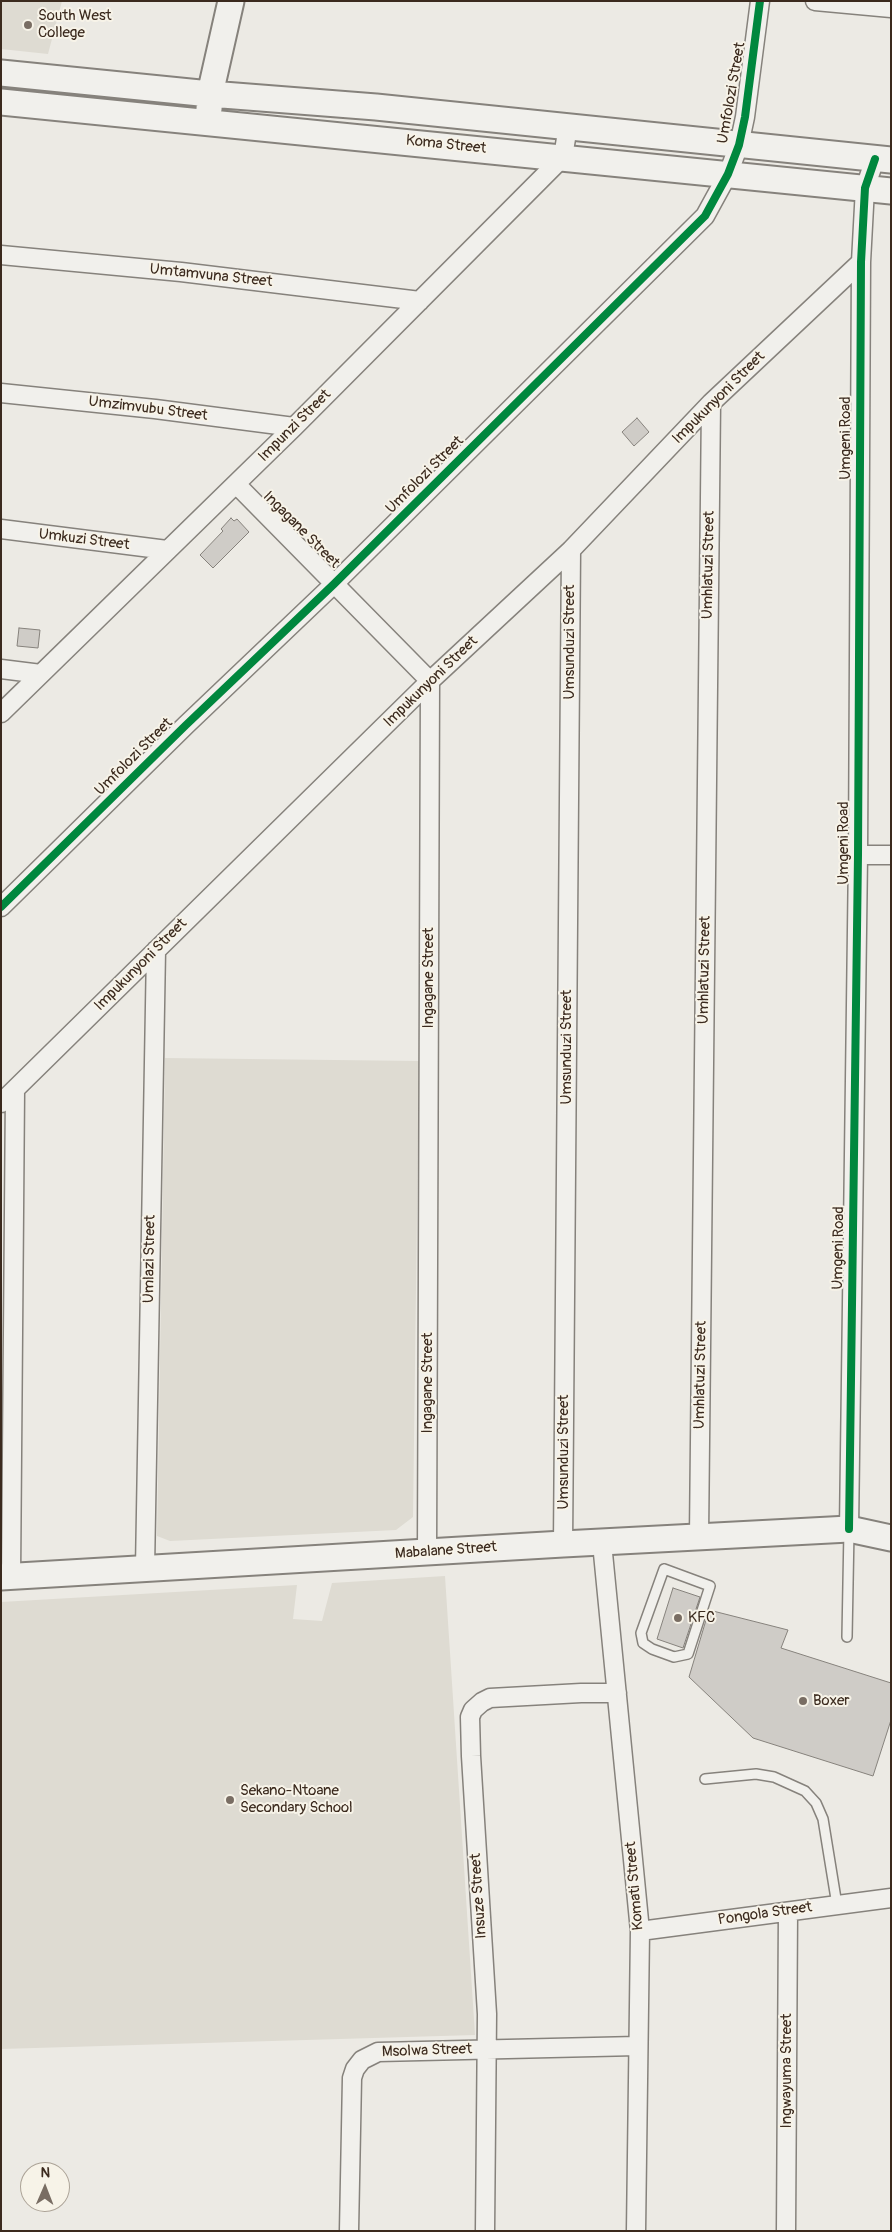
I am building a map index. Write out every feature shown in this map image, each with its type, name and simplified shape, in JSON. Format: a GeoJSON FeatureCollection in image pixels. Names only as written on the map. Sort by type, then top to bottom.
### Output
{"type":"FeatureCollection","features":[{"type":"Feature","properties":{"kind":"main road"},"geometry":{"type":"LineString","coordinates":[[208,122],[210,94],[231,1]]}},
{"type":"Feature","properties":{"kind":"main road","name":"Koma Street"},"geometry":{"type":"LineString","coordinates":[[1,73],[210,94],[376,107],[883,159]]}},
{"type":"Feature","properties":{"kind":"main road","name":"Koma Street"},"geometry":{"type":"LineString","coordinates":[[1,102],[891,191]]}},
{"type":"Feature","properties":{"kind":"main road","name":"Mabalane Street"},"geometry":{"type":"LineString","coordinates":[[6,1576],[849,1529],[891,1538]]}},
{"type":"Feature","properties":{"kind":"street","name":"Umfolozi Street"},"geometry":{"type":"LineString","coordinates":[[1,907],[186,725],[334,584],[704,216],[728,174],[739,145],[745,117],[760,1]]}},
{"type":"Feature","properties":{"kind":"street"},"geometry":{"type":"LineString","coordinates":[[815,1],[891,8]]}},
{"type":"Feature","properties":{"kind":"street"},"geometry":{"type":"LineString","coordinates":[[563,158],[568,126]]}},
{"type":"Feature","properties":{"kind":"street","name":"Impunzi Street"},"geometry":{"type":"LineString","coordinates":[[1,713],[294,427],[563,158]]}},
{"type":"Feature","properties":{"kind":"street","name":"Umgeni Road"},"geometry":{"type":"LineString","coordinates":[[849,1529],[858,855],[861,262],[865,188],[883,159]]}},
{"type":"Feature","properties":{"kind":"street","name":"Umtamvuna Street"},"geometry":{"type":"LineString","coordinates":[[1,255],[228,277],[420,301]]}},
{"type":"Feature","properties":{"kind":"street","name":"Impukunyoni Street"},"geometry":{"type":"LineString","coordinates":[[1,1103],[430,681],[571,550],[711,403],[861,262]]}},
{"type":"Feature","properties":{"kind":"street","name":"Umzimvubu Street"},"geometry":{"type":"LineString","coordinates":[[1,392],[294,427]]}},
{"type":"Feature","properties":{"kind":"street","name":"Umhlatuzi Street"},"geometry":{"type":"LineString","coordinates":[[699,1536],[711,403]]}},
{"type":"Feature","properties":{"kind":"street","name":"Ingagane Street"},"geometry":{"type":"LineString","coordinates":[[236,484],[430,681],[427,1553]]}},
{"type":"Feature","properties":{"kind":"street","name":"Umkuzi Street"},"geometry":{"type":"LineString","coordinates":[[1,529],[167,550]]}},
{"type":"Feature","properties":{"kind":"street","name":"Umsunduzi Street"},"geometry":{"type":"LineString","coordinates":[[563,1544],[571,550]]}},
{"type":"Feature","properties":{"kind":"street"},"geometry":{"type":"LineString","coordinates":[[1,669],[41,674]]}},
{"type":"Feature","properties":{"kind":"street"},"geometry":{"type":"LineString","coordinates":[[858,855],[891,855]]}},
{"type":"Feature","properties":{"kind":"street","name":"Umlazi Street"},"geometry":{"type":"LineString","coordinates":[[145,1568],[156,950]]}},
{"type":"Feature","properties":{"kind":"street"},"geometry":{"type":"LineString","coordinates":[[6,1576],[15,1090]]}},
{"type":"Feature","properties":{"kind":"street","name":"Komati Street"},"geometry":{"type":"LineString","coordinates":[[602,1543],[640,1931],[636,2231]]}},
{"type":"Feature","properties":{"kind":"street","name":"Insuze Street"},"geometry":{"type":"LineString","coordinates":[[485,2231],[487,2014],[470,1756],[470,1716],[473,1710],[490,1698],[617,1693]]}},
{"type":"Feature","properties":{"kind":"street","name":"Pongola Street"},"geometry":{"type":"LineString","coordinates":[[640,1931],[891,1898]]}},
{"type":"Feature","properties":{"kind":"street","name":"Ingwayuma Street"},"geometry":{"type":"LineString","coordinates":[[786,2231],[788,1912]]}},
{"type":"Feature","properties":{"kind":"street","name":"Msolwa Street"},"geometry":{"type":"LineString","coordinates":[[349,2231],[352,2078],[358,2064],[378,2052],[637,2046]]}},
{"type":"Feature","properties":{"kind":"lane"},"geometry":{"type":"LineString","coordinates":[[847,1637],[849,1529]]}},
{"type":"Feature","properties":{"kind":"lane"},"geometry":{"type":"LineString","coordinates":[[664,1569],[710,1586],[688,1654],[674,1657],[652,1649],[643,1643],[642,1633],[664,1569]]}},
{"type":"Feature","properties":{"kind":"lane"},"geometry":{"type":"LineString","coordinates":[[705,1779],[756,1774],[774,1777],[805,1791],[816,1803],[823,1819],[837,1905]]}},
{"type":"Feature","properties":{"kind":"shaded area","name":"South West College"},"geometry":{"type":"Polygon","coordinates":[[[1,1],[62,1],[48,54],[1,49],[1,1]]]}},
{"type":"Feature","properties":{"kind":"shaded area"},"geometry":{"type":"Polygon","coordinates":[[[165,1058],[419,1061],[413,1517],[396,1530],[170,1541],[157,1536],[165,1058]]]}},
{"type":"Feature","properties":{"kind":"shaded area","name":"Sekano-Ntoane Secondary School"},"geometry":{"type":"Polygon","coordinates":[[[445,1576],[475,2035],[1,2049],[1,1602],[297,1585],[293,1619],[322,1621],[332,1583],[445,1576]]]}},
{"type":"Feature","properties":{"kind":"building"},"geometry":{"type":"Polygon","coordinates":[[[637,418],[649,432],[634,446],[622,432],[637,418]]]}},
{"type":"Feature","properties":{"kind":"building"},"geometry":{"type":"Polygon","coordinates":[[[231,518],[234,521],[237,519],[249,532],[213,568],[200,555],[223,531],[221,529],[231,518]]]}},
{"type":"Feature","properties":{"kind":"building"},"geometry":{"type":"Polygon","coordinates":[[[19,628],[40,630],[38,648],[17,646],[19,628]]]}},
{"type":"Feature","properties":{"kind":"building","name":"KFC"},"geometry":{"type":"Polygon","coordinates":[[[673,1588],[700,1597],[683,1648],[657,1639],[673,1588]]]}},
{"type":"Feature","properties":{"kind":"building","name":"Boxer"},"geometry":{"type":"Polygon","coordinates":[[[709,1610],[788,1630],[781,1648],[891,1683],[891,1720],[873,1776],[753,1738],[689,1677],[709,1610]]]}},
{"type":"Feature","properties":{"kind":"cycle path"},"geometry":{"type":"LineString","coordinates":[[1,907],[186,725],[334,584],[705,216],[728,174],[739,145],[745,117],[760,1]]}},
{"type":"Feature","properties":{"kind":"cycle path"},"geometry":{"type":"LineString","coordinates":[[849,1529],[858,855],[861,262],[865,188],[875,159]]}},
{"type":"Feature","properties":{"kind":"place","name":"South West College"},"geometry":{"type":"Point","coordinates":[28,25]}},
{"type":"Feature","properties":{"kind":"place","name":"KFC"},"geometry":{"type":"Point","coordinates":[678,1618]}},
{"type":"Feature","properties":{"kind":"place","name":"Boxer"},"geometry":{"type":"Point","coordinates":[803,1701]}},
{"type":"Feature","properties":{"kind":"place","name":"Sekano-Ntoane Secondary School"},"geometry":{"type":"Point","coordinates":[230,1800]}}]}
